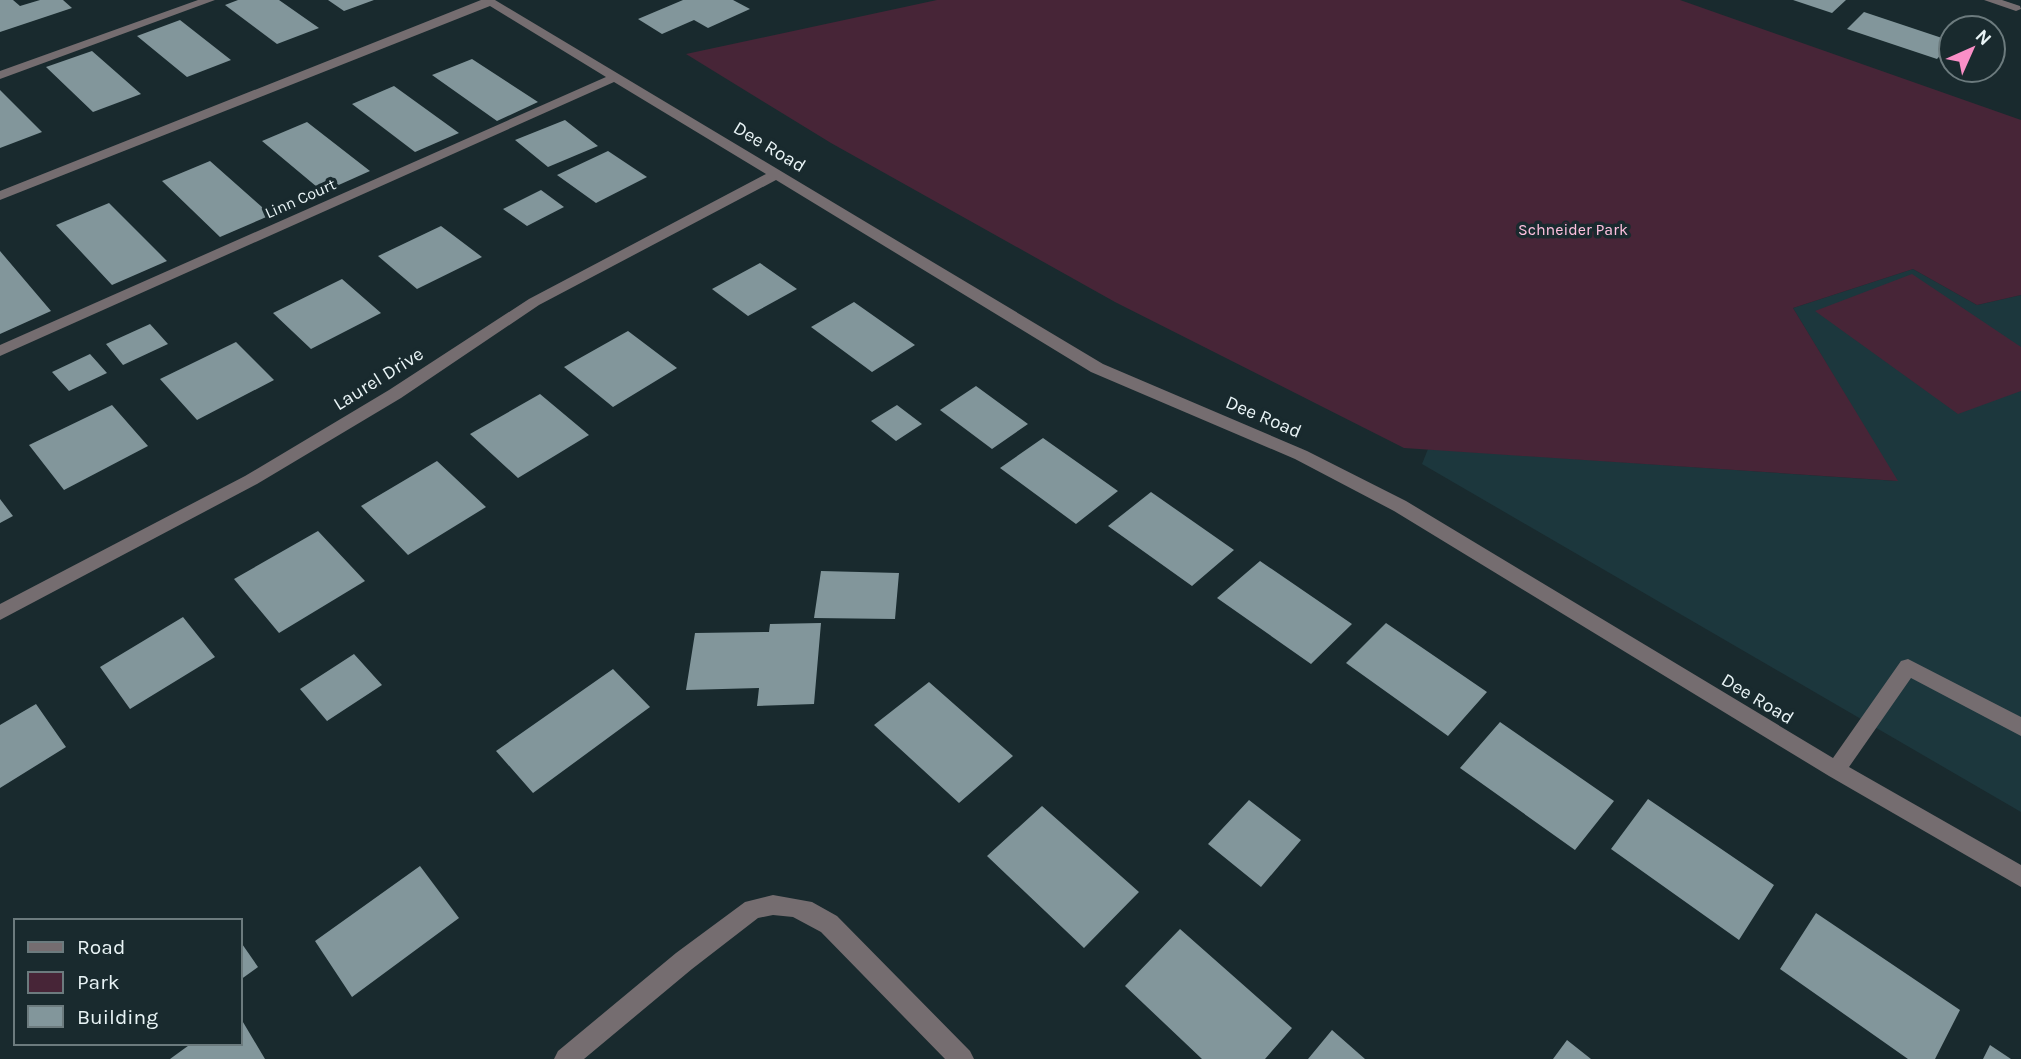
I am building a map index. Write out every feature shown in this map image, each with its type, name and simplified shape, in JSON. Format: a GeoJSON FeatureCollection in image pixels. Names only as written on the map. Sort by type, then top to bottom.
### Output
{"type":"FeatureCollection","features":[{"type":"Feature","properties":{"kind":"street"},"geometry":{"type":"LineString","coordinates":[[0,75],[209,0]]}},
{"type":"Feature","properties":{"kind":"street"},"geometry":{"type":"LineString","coordinates":[[1990,0],[2016,8]]}},
{"type":"Feature","properties":{"kind":"street"},"geometry":{"type":"LineString","coordinates":[[0,196],[489,1]]}},
{"type":"Feature","properties":{"kind":"street","name":"Dee Road"},"geometry":{"type":"LineString","coordinates":[[489,1],[1097,368],[1301,455],[1400,506],[1836,770],[2021,877]]}},
{"type":"Feature","properties":{"kind":"street","name":"Linn Court"},"geometry":{"type":"LineString","coordinates":[[0,351],[615,77]]}},
{"type":"Feature","properties":{"kind":"street","name":"Laurel Drive"},"geometry":{"type":"LineString","coordinates":[[0,613],[251,480],[395,394],[534,302],[777,174]]}},
{"type":"Feature","properties":{"kind":"street"},"geometry":{"type":"LineString","coordinates":[[1836,770],[1908,667],[2021,727]]}},
{"type":"Feature","properties":{"kind":"street"},"geometry":{"type":"LineString","coordinates":[[566,1059],[684,961],[753,909],[774,905],[812,913],[830,924],[961,1059]]}},
{"type":"Feature","properties":{"kind":"shaded area"},"geometry":{"type":"Polygon","coordinates":[[[1913,269],[1977,305],[2021,295],[2021,812],[1422,464],[1428,449],[1897,481],[1793,308],[1913,269]]]}},
{"type":"Feature","properties":{"kind":"green space","name":"Schneider Park"},"geometry":{"type":"Polygon","coordinates":[[[937,0],[1680,0],[2021,120],[2021,295],[1977,305],[1913,269],[1793,308],[1898,481],[1404,448],[1115,302],[831,143],[686,54],[937,0]]]}},
{"type":"Feature","properties":{"kind":"green space"},"geometry":{"type":"Polygon","coordinates":[[[1912,274],[2021,347],[2021,391],[1958,414],[1815,311],[1912,274]]]}},
{"type":"Feature","properties":{"kind":"building"},"geometry":{"type":"Polygon","coordinates":[[[0,0],[13,0],[20,6],[40,0],[63,0],[72,8],[0,32],[0,0]]]}},
{"type":"Feature","properties":{"kind":"building"},"geometry":{"type":"Polygon","coordinates":[[[238,0],[279,0],[319,28],[277,44],[225,5],[238,0]]]}},
{"type":"Feature","properties":{"kind":"building"},"geometry":{"type":"Polygon","coordinates":[[[328,0],[374,0],[344,11],[328,0]]]}},
{"type":"Feature","properties":{"kind":"building"},"geometry":{"type":"Polygon","coordinates":[[[683,0],[733,0],[750,9],[708,28],[694,20],[662,34],[638,19],[683,0]]]}},
{"type":"Feature","properties":{"kind":"building"},"geometry":{"type":"Polygon","coordinates":[[[1793,0],[1846,0],[1832,13],[1793,0]]]}},
{"type":"Feature","properties":{"kind":"building"},"geometry":{"type":"Polygon","coordinates":[[[1864,12],[1937,36],[1937,59],[1847,29],[1864,12]]]}},
{"type":"Feature","properties":{"kind":"building"},"geometry":{"type":"Polygon","coordinates":[[[180,20],[231,60],[187,77],[137,36],[180,20]]]}},
{"type":"Feature","properties":{"kind":"building"},"geometry":{"type":"Polygon","coordinates":[[[92,51],[141,94],[93,112],[46,67],[92,51]]]}},
{"type":"Feature","properties":{"kind":"building"},"geometry":{"type":"Polygon","coordinates":[[[472,59],[538,102],[497,121],[432,75],[472,59]]]}},
{"type":"Feature","properties":{"kind":"building"},"geometry":{"type":"Polygon","coordinates":[[[394,86],[459,133],[415,152],[352,104],[394,86]]]}},
{"type":"Feature","properties":{"kind":"building"},"geometry":{"type":"Polygon","coordinates":[[[0,90],[42,132],[0,148],[0,90]]]}},
{"type":"Feature","properties":{"kind":"building"},"geometry":{"type":"Polygon","coordinates":[[[565,120],[598,146],[548,167],[515,140],[565,120]]]}},
{"type":"Feature","properties":{"kind":"building"},"geometry":{"type":"Polygon","coordinates":[[[307,122],[370,171],[323,192],[262,141],[307,122]]]}},
{"type":"Feature","properties":{"kind":"building"},"geometry":{"type":"Polygon","coordinates":[[[608,151],[647,177],[596,203],[557,175],[608,151]]]}},
{"type":"Feature","properties":{"kind":"building"},"geometry":{"type":"Polygon","coordinates":[[[210,161],[271,215],[220,237],[162,181],[210,161]]]}},
{"type":"Feature","properties":{"kind":"building"},"geometry":{"type":"Polygon","coordinates":[[[541,190],[564,207],[527,226],[503,209],[541,190]]]}},
{"type":"Feature","properties":{"kind":"building"},"geometry":{"type":"Polygon","coordinates":[[[109,203],[167,261],[112,285],[56,225],[109,203]]]}},
{"type":"Feature","properties":{"kind":"building"},"geometry":{"type":"Polygon","coordinates":[[[441,226],[482,257],[417,289],[378,256],[441,226]]]}},
{"type":"Feature","properties":{"kind":"building"},"geometry":{"type":"Polygon","coordinates":[[[0,251],[51,311],[0,334],[0,251]]]}},
{"type":"Feature","properties":{"kind":"building"},"geometry":{"type":"Polygon","coordinates":[[[760,263],[797,289],[748,316],[712,289],[760,263]]]}},
{"type":"Feature","properties":{"kind":"building"},"geometry":{"type":"Polygon","coordinates":[[[342,279],[381,313],[311,349],[273,313],[342,279]]]}},
{"type":"Feature","properties":{"kind":"building"},"geometry":{"type":"Polygon","coordinates":[[[854,302],[915,345],[872,372],[811,327],[854,302]]]}},
{"type":"Feature","properties":{"kind":"building"},"geometry":{"type":"Polygon","coordinates":[[[150,324],[168,344],[123,365],[106,344],[150,324]]]}},
{"type":"Feature","properties":{"kind":"building"},"geometry":{"type":"Polygon","coordinates":[[[628,331],[677,368],[613,407],[564,367],[628,331]]]}},
{"type":"Feature","properties":{"kind":"building"},"geometry":{"type":"Polygon","coordinates":[[[236,342],[274,380],[197,420],[160,379],[236,342]]]}},
{"type":"Feature","properties":{"kind":"building"},"geometry":{"type":"Polygon","coordinates":[[[90,354],[107,373],[69,391],[52,372],[90,354]]]}},
{"type":"Feature","properties":{"kind":"building"},"geometry":{"type":"Polygon","coordinates":[[[976,386],[1028,424],[992,449],[940,410],[976,386]]]}},
{"type":"Feature","properties":{"kind":"building"},"geometry":{"type":"Polygon","coordinates":[[[540,394],[589,435],[518,478],[470,434],[540,394]]]}},
{"type":"Feature","properties":{"kind":"building"},"geometry":{"type":"Polygon","coordinates":[[[112,405],[148,446],[64,490],[29,445],[112,405]]]}},
{"type":"Feature","properties":{"kind":"building"},"geometry":{"type":"Polygon","coordinates":[[[897,405],[922,424],[896,441],[871,421],[897,405]]]}},
{"type":"Feature","properties":{"kind":"building"},"geometry":{"type":"Polygon","coordinates":[[[1043,438],[1118,491],[1076,524],[1000,468],[1043,438]]]}},
{"type":"Feature","properties":{"kind":"building"},"geometry":{"type":"Polygon","coordinates":[[[437,461],[486,507],[408,555],[361,506],[437,461]]]}},
{"type":"Feature","properties":{"kind":"building"},"geometry":{"type":"Polygon","coordinates":[[[1151,492],[1234,550],[1192,586],[1108,526],[1151,492]]]}},
{"type":"Feature","properties":{"kind":"building"},"geometry":{"type":"Polygon","coordinates":[[[0,499],[13,516],[0,523],[0,499]]]}},
{"type":"Feature","properties":{"kind":"building"},"geometry":{"type":"Polygon","coordinates":[[[318,531],[365,581],[279,633],[234,579],[318,531]]]}},
{"type":"Feature","properties":{"kind":"building"},"geometry":{"type":"Polygon","coordinates":[[[1260,561],[1352,624],[1311,664],[1217,598],[1260,561]]]}},
{"type":"Feature","properties":{"kind":"building"},"geometry":{"type":"Polygon","coordinates":[[[821,571],[899,573],[895,619],[814,618],[821,571]]]}},
{"type":"Feature","properties":{"kind":"building"},"geometry":{"type":"Polygon","coordinates":[[[183,617],[215,657],[130,709],[100,667],[183,617]]]}},
{"type":"Feature","properties":{"kind":"building"},"geometry":{"type":"Polygon","coordinates":[[[821,623],[814,704],[757,706],[759,688],[686,690],[695,633],[769,632],[770,624],[821,623]]]}},
{"type":"Feature","properties":{"kind":"building"},"geometry":{"type":"Polygon","coordinates":[[[1386,623],[1487,692],[1448,736],[1346,663],[1386,623]]]}},
{"type":"Feature","properties":{"kind":"building"},"geometry":{"type":"Polygon","coordinates":[[[354,654],[382,685],[327,721],[300,689],[354,654]]]}},
{"type":"Feature","properties":{"kind":"building"},"geometry":{"type":"Polygon","coordinates":[[[613,669],[650,707],[533,793],[496,751],[613,669]]]}},
{"type":"Feature","properties":{"kind":"building"},"geometry":{"type":"Polygon","coordinates":[[[929,682],[1013,756],[959,803],[874,725],[929,682]]]}},
{"type":"Feature","properties":{"kind":"building"},"geometry":{"type":"Polygon","coordinates":[[[36,704],[66,747],[0,788],[0,725],[36,704]]]}},
{"type":"Feature","properties":{"kind":"building"},"geometry":{"type":"Polygon","coordinates":[[[1500,722],[1614,801],[1575,850],[1460,768],[1500,722]]]}},
{"type":"Feature","properties":{"kind":"building"},"geometry":{"type":"Polygon","coordinates":[[[1648,799],[1774,885],[1739,940],[1611,849],[1648,799]]]}},
{"type":"Feature","properties":{"kind":"building"},"geometry":{"type":"Polygon","coordinates":[[[1249,800],[1301,840],[1261,887],[1208,844],[1249,800]]]}},
{"type":"Feature","properties":{"kind":"building"},"geometry":{"type":"Polygon","coordinates":[[[1042,806],[1139,892],[1084,948],[987,856],[1042,806]]]}},
{"type":"Feature","properties":{"kind":"building"},"geometry":{"type":"Polygon","coordinates":[[[420,866],[459,918],[352,997],[315,941],[420,866]]]}},
{"type":"Feature","properties":{"kind":"building"},"geometry":{"type":"Polygon","coordinates":[[[1816,913],[1960,1010],[1935,1059],[1908,1059],[1780,969],[1816,913]]]}},
{"type":"Feature","properties":{"kind":"building"},"geometry":{"type":"Polygon","coordinates":[[[1180,929],[1292,1028],[1265,1059],[1202,1059],[1125,986],[1180,929]]]}},
{"type":"Feature","properties":{"kind":"building"},"geometry":{"type":"Polygon","coordinates":[[[242,944],[258,967],[242,979],[242,944]]]}},
{"type":"Feature","properties":{"kind":"building"},"geometry":{"type":"Polygon","coordinates":[[[242,1020],[265,1059],[170,1059],[189,1045],[242,1045],[242,1020]]]}},
{"type":"Feature","properties":{"kind":"building"},"geometry":{"type":"Polygon","coordinates":[[[1332,1030],[1365,1059],[1308,1059],[1332,1030]]]}},
{"type":"Feature","properties":{"kind":"building"},"geometry":{"type":"Polygon","coordinates":[[[1567,1040],[1591,1059],[1553,1059],[1567,1040]]]}},
{"type":"Feature","properties":{"kind":"building"},"geometry":{"type":"Polygon","coordinates":[[[1990,1045],[2011,1059],[1983,1059],[1990,1045]]]}}]}
